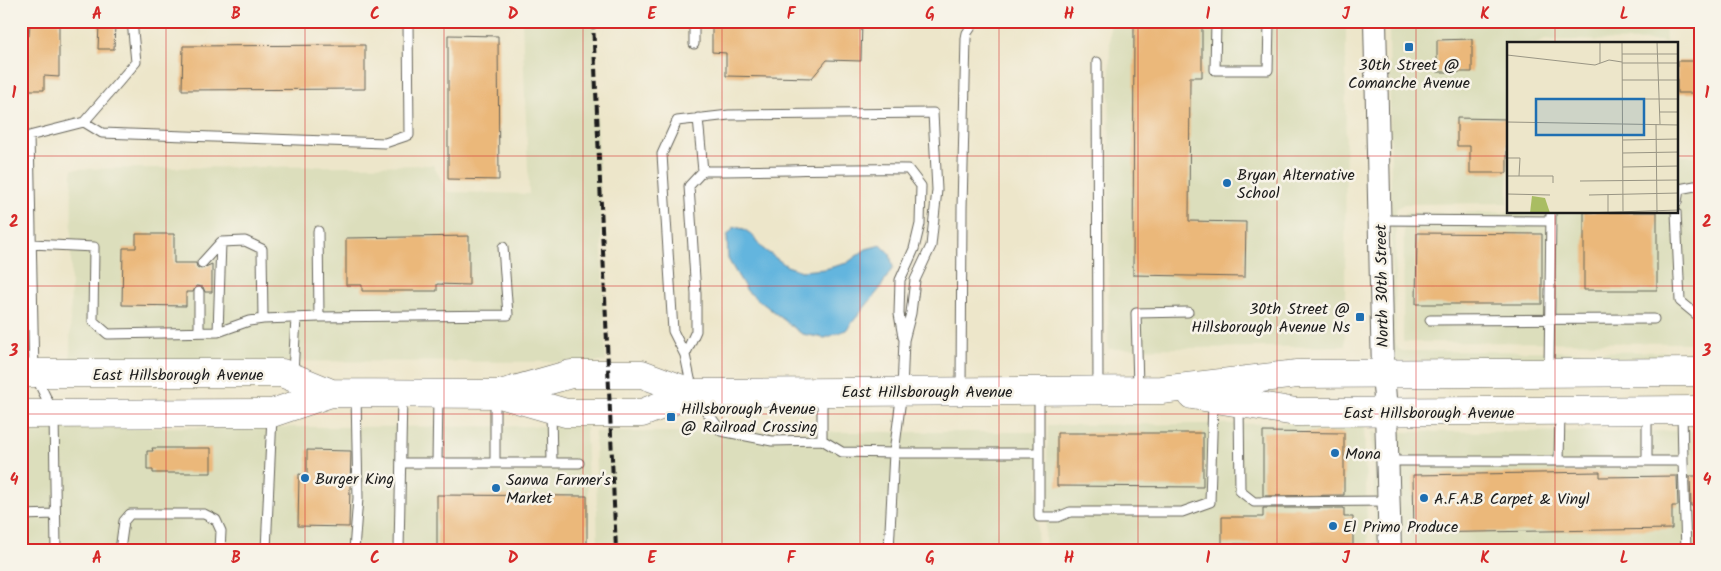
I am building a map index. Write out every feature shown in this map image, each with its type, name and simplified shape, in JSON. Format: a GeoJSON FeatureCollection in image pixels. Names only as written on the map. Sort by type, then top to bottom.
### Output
{"type":"FeatureCollection","features":[{"type":"Feature","properties":{"kind":"main road","name":"East Hillsborough Avenue"},"geometry":{"type":"LineString","coordinates":[[497,394],[570,374],[642,374],[693,393],[1149,390],[1297,374],[1383,372],[1700,372]]}},
{"type":"Feature","properties":{"kind":"main road","name":"East Hillsborough Avenue"},"geometry":{"type":"LineString","coordinates":[[28,373],[282,373],[343,393]]}},
{"type":"Feature","properties":{"kind":"main road","name":"East Hillsborough Avenue"},"geometry":{"type":"LineString","coordinates":[[1149,390],[1213,398],[1296,412],[1691,410]]}},
{"type":"Feature","properties":{"kind":"main road","name":"East Hillsborough Avenue"},"geometry":{"type":"LineString","coordinates":[[21,414],[272,413],[343,393],[497,394],[566,413],[642,413],[693,393]]}},
{"type":"Feature","properties":{"kind":"street","name":"North 30th Street"},"geometry":{"type":"LineString","coordinates":[[1375,21],[1383,372],[1390,550]]}},
{"type":"Feature","properties":{"kind":"lane"},"geometry":{"type":"LineString","coordinates":[[56,550],[54,414],[28,373],[31,244],[25,136],[84,122],[136,62],[132,21]]}},
{"type":"Feature","properties":{"kind":"lane"},"geometry":{"type":"LineString","coordinates":[[84,122],[102,133],[385,143],[409,135],[408,21]]}},
{"type":"Feature","properties":{"kind":"lane"},"geometry":{"type":"LineString","coordinates":[[694,21],[694,44]]}},
{"type":"Feature","properties":{"kind":"lane"},"geometry":{"type":"LineString","coordinates":[[961,391],[965,61],[967,33],[975,21]]}},
{"type":"Feature","properties":{"kind":"lane"},"geometry":{"type":"LineString","coordinates":[[1216,21],[1215,70],[1268,70],[1269,21]]}},
{"type":"Feature","properties":{"kind":"lane"},"geometry":{"type":"LineString","coordinates":[[1097,62],[1098,390]]}},
{"type":"Feature","properties":{"kind":"lane"},"geometry":{"type":"LineString","coordinates":[[889,550],[894,454],[902,391],[904,340],[911,313],[915,280],[931,246],[936,190],[933,113],[729,115],[678,121],[662,154],[673,331],[685,356],[693,393],[721,431],[772,441],[822,440],[842,452],[894,454],[1039,453]]}},
{"type":"Feature","properties":{"kind":"lane"},"geometry":{"type":"LineString","coordinates":[[685,356],[696,332],[696,294],[689,186],[702,171],[698,118]]}},
{"type":"Feature","properties":{"kind":"lane"},"geometry":{"type":"LineString","coordinates":[[702,171],[813,168],[908,170],[921,186],[920,224],[914,249],[900,280],[899,314],[904,340]]}},
{"type":"Feature","properties":{"kind":"lane"},"geometry":{"type":"LineString","coordinates":[[1678,196],[1679,189],[1700,184]]}},
{"type":"Feature","properties":{"kind":"lane"},"geometry":{"type":"LineString","coordinates":[[1676,214],[1680,301],[1697,315],[1700,315]]}},
{"type":"Feature","properties":{"kind":"lane"},"geometry":{"type":"LineString","coordinates":[[1380,220],[1551,217],[1549,372]]}},
{"type":"Feature","properties":{"kind":"lane"},"geometry":{"type":"LineString","coordinates":[[318,231],[319,317]]}},
{"type":"Feature","properties":{"kind":"lane"},"geometry":{"type":"LineString","coordinates":[[202,263],[221,242],[245,241],[262,249],[263,319]]}},
{"type":"Feature","properties":{"kind":"lane"},"geometry":{"type":"LineString","coordinates":[[218,332],[221,242]]}},
{"type":"Feature","properties":{"kind":"lane"},"geometry":{"type":"LineString","coordinates":[[31,244],[94,248],[93,321],[108,334],[218,332],[249,321],[263,319],[508,315],[503,247]]}},
{"type":"Feature","properties":{"kind":"lane"},"geometry":{"type":"LineString","coordinates":[[200,292],[200,332]]}},
{"type":"Feature","properties":{"kind":"lane"},"geometry":{"type":"LineString","coordinates":[[1149,390],[1136,313],[1188,312]]}},
{"type":"Feature","properties":{"kind":"lane"},"geometry":{"type":"LineString","coordinates":[[293,377],[296,318]]}},
{"type":"Feature","properties":{"kind":"lane"},"geometry":{"type":"LineString","coordinates":[[1430,320],[1654,319]]}},
{"type":"Feature","properties":{"kind":"lane"},"geometry":{"type":"LineString","coordinates":[[1039,391],[1039,518],[1058,517],[1070,512],[1182,512],[1210,502],[1213,398]]}},
{"type":"Feature","properties":{"kind":"lane"},"geometry":{"type":"LineString","coordinates":[[822,392],[822,440]]}},
{"type":"Feature","properties":{"kind":"lane"},"geometry":{"type":"LineString","coordinates":[[343,393],[358,498],[354,550]]}},
{"type":"Feature","properties":{"kind":"lane"},"geometry":{"type":"LineString","coordinates":[[399,550],[402,393]]}},
{"type":"Feature","properties":{"kind":"lane"},"geometry":{"type":"LineString","coordinates":[[437,464],[438,393]]}},
{"type":"Feature","properties":{"kind":"lane"},"geometry":{"type":"LineString","coordinates":[[495,463],[497,394]]}},
{"type":"Feature","properties":{"kind":"lane"},"geometry":{"type":"LineString","coordinates":[[1239,403],[1240,491],[1254,502],[1388,501]]}},
{"type":"Feature","properties":{"kind":"lane"},"geometry":{"type":"LineString","coordinates":[[551,409],[552,463]]}},
{"type":"Feature","properties":{"kind":"lane"},"geometry":{"type":"LineString","coordinates":[[1647,410],[1647,461]]}},
{"type":"Feature","properties":{"kind":"lane"},"geometry":{"type":"LineString","coordinates":[[1686,550],[1683,461],[1691,410]]}},
{"type":"Feature","properties":{"kind":"lane"},"geometry":{"type":"LineString","coordinates":[[1560,411],[1560,461]]}},
{"type":"Feature","properties":{"kind":"lane"},"geometry":{"type":"LineString","coordinates":[[266,550],[272,413]]}},
{"type":"Feature","properties":{"kind":"lane"},"geometry":{"type":"LineString","coordinates":[[1387,461],[1683,461]]}},
{"type":"Feature","properties":{"kind":"lane"},"geometry":{"type":"LineString","coordinates":[[401,464],[579,463]]}},
{"type":"Feature","properties":{"kind":"lane"},"geometry":{"type":"LineString","coordinates":[[21,515],[55,514]]}},
{"type":"Feature","properties":{"kind":"lane"},"geometry":{"type":"LineString","coordinates":[[120,550],[124,520],[130,514],[204,514],[216,520],[221,531],[220,550]]}},
{"type":"Feature","properties":{"kind":"shaded area"},"geometry":{"type":"Polygon","coordinates":[[[522,21],[594,21],[606,362],[70,361],[72,169],[433,165],[448,192],[529,194],[522,21]]]}},
{"type":"Feature","properties":{"kind":"shaded area","name":"Bryan Alternative School"},"geometry":{"type":"Polygon","coordinates":[[[1110,21],[1346,21],[1345,346],[1108,349],[1110,21]]]}},
{"type":"Feature","properties":{"kind":"shaded area"},"geometry":{"type":"Polygon","coordinates":[[[1389,21],[1665,21],[1666,42],[1543,40],[1540,42],[1507,42],[1507,203],[1404,204],[1397,208],[1395,341],[1398,349],[1403,351],[1700,352],[1700,360],[1393,361],[1389,21]]]}},
{"type":"Feature","properties":{"kind":"shaded area"},"geometry":{"type":"Polygon","coordinates":[[[1678,156],[1700,156],[1700,343],[1403,342],[1404,213],[1678,214],[1678,156]]]}},
{"type":"Feature","properties":{"kind":"shaded area"},"geometry":{"type":"Polygon","coordinates":[[[1364,423],[1368,550],[1045,550],[1048,425],[1364,423]]]}},
{"type":"Feature","properties":{"kind":"shaded area"},"geometry":{"type":"Polygon","coordinates":[[[586,426],[590,550],[21,550],[21,428],[586,426]]]}},
{"type":"Feature","properties":{"kind":"shaded area"},"geometry":{"type":"Polygon","coordinates":[[[1700,431],[1700,550],[1399,550],[1396,432],[1700,431]]]}},
{"type":"Feature","properties":{"kind":"shaded area"},"geometry":{"type":"Polygon","coordinates":[[[595,432],[1039,432],[1037,550],[598,550],[595,432]]]}},
{"type":"Feature","properties":{"kind":"shaded area"},"geometry":{"type":"Polygon","coordinates":[[[1372,432],[1377,432],[1380,550],[1376,550],[1372,432]]]}},
{"type":"Feature","properties":{"kind":"water"},"geometry":{"type":"Polygon","coordinates":[[[734,227],[744,229],[752,235],[763,249],[787,266],[802,271],[825,269],[847,263],[866,249],[881,245],[890,254],[893,267],[879,290],[846,330],[825,338],[802,334],[747,291],[728,259],[727,236],[734,227]]]}},
{"type":"Feature","properties":{"kind":"building"},"geometry":{"type":"Polygon","coordinates":[[[712,21],[862,21],[861,61],[827,60],[812,78],[726,76],[726,53],[712,52],[712,21]]]}},
{"type":"Feature","properties":{"kind":"building"},"geometry":{"type":"Polygon","coordinates":[[[1134,21],[1202,21],[1202,77],[1190,77],[1189,221],[1246,222],[1245,277],[1133,275],[1134,21]]]}},
{"type":"Feature","properties":{"kind":"building"},"geometry":{"type":"Polygon","coordinates":[[[30,22],[59,22],[59,77],[44,76],[44,90],[21,90],[21,36],[29,36],[30,22]]]}},
{"type":"Feature","properties":{"kind":"building"},"geometry":{"type":"Polygon","coordinates":[[[99,24],[115,24],[114,49],[98,49],[99,24]]]}},
{"type":"Feature","properties":{"kind":"building"},"geometry":{"type":"Polygon","coordinates":[[[448,35],[498,36],[499,180],[448,179],[448,35]]]}},
{"type":"Feature","properties":{"kind":"building"},"geometry":{"type":"Polygon","coordinates":[[[1472,39],[1472,72],[1437,72],[1437,40],[1472,39]]]}},
{"type":"Feature","properties":{"kind":"building"},"geometry":{"type":"Polygon","coordinates":[[[365,45],[365,89],[182,90],[183,46],[365,45]]]}},
{"type":"Feature","properties":{"kind":"building"},"geometry":{"type":"Polygon","coordinates":[[[1678,61],[1700,61],[1700,93],[1678,93],[1678,61]]]}},
{"type":"Feature","properties":{"kind":"building"},"geometry":{"type":"Polygon","coordinates":[[[1457,118],[1507,119],[1507,173],[1470,173],[1470,146],[1457,146],[1457,118]]]}},
{"type":"Feature","properties":{"kind":"building"},"geometry":{"type":"Polygon","coordinates":[[[1584,214],[1657,214],[1657,290],[1584,290],[1584,214]]]}},
{"type":"Feature","properties":{"kind":"building"},"geometry":{"type":"Polygon","coordinates":[[[1417,233],[1542,234],[1542,304],[1416,304],[1417,233]]]}},
{"type":"Feature","properties":{"kind":"building"},"geometry":{"type":"Polygon","coordinates":[[[136,234],[174,234],[174,263],[196,263],[197,267],[201,269],[212,264],[212,292],[205,292],[203,287],[196,286],[193,292],[186,292],[186,306],[122,305],[123,248],[136,248],[136,234]]]}},
{"type":"Feature","properties":{"kind":"building"},"geometry":{"type":"Polygon","coordinates":[[[469,236],[469,285],[437,284],[437,291],[362,291],[362,285],[346,285],[346,238],[469,236]]]}},
{"type":"Feature","properties":{"kind":"building"},"geometry":{"type":"Polygon","coordinates":[[[1263,432],[1344,433],[1344,495],[1263,496],[1263,432]]]}},
{"type":"Feature","properties":{"kind":"building"},"geometry":{"type":"Polygon","coordinates":[[[1057,433],[1203,433],[1203,487],[1057,486],[1057,433]]]}},
{"type":"Feature","properties":{"kind":"building"},"geometry":{"type":"Polygon","coordinates":[[[152,448],[211,448],[211,473],[153,473],[153,470],[147,470],[147,451],[153,451],[152,448]]]}},
{"type":"Feature","properties":{"kind":"building"},"geometry":{"type":"Polygon","coordinates":[[[307,450],[351,451],[349,527],[298,526],[299,474],[307,475],[307,450]]]}},
{"type":"Feature","properties":{"kind":"building"},"geometry":{"type":"Polygon","coordinates":[[[1600,472],[1600,477],[1677,476],[1678,506],[1672,506],[1672,529],[1414,533],[1413,475],[1600,472]]]}},
{"type":"Feature","properties":{"kind":"building"},"geometry":{"type":"Polygon","coordinates":[[[1690,476],[1700,476],[1700,506],[1691,506],[1690,476]]]}},
{"type":"Feature","properties":{"kind":"building"},"geometry":{"type":"Polygon","coordinates":[[[437,495],[587,496],[587,550],[437,550],[437,495]]]}},
{"type":"Feature","properties":{"kind":"building"},"geometry":{"type":"Polygon","coordinates":[[[1263,508],[1344,508],[1344,517],[1353,517],[1353,545],[1222,544],[1222,517],[1263,517],[1263,508]]]}},
{"type":"Feature","properties":{"kind":"railway"},"geometry":{"type":"LineString","coordinates":[[593,21],[616,550]]}},
{"type":"Feature","properties":{"kind":"place","name":"30th Street @ Comanche Avenue"},"geometry":{"type":"Point","coordinates":[1409,47]}},
{"type":"Feature","properties":{"kind":"place","name":"Bryan Alternative School"},"geometry":{"type":"Point","coordinates":[1227,183]}},
{"type":"Feature","properties":{"kind":"place","name":"30th Street @ Hillsborough Avenue Ns"},"geometry":{"type":"Point","coordinates":[1360,317]}},
{"type":"Feature","properties":{"kind":"place","name":"Hillsborough Avenue @ Railroad Crossing"},"geometry":{"type":"Point","coordinates":[671,417]}},
{"type":"Feature","properties":{"kind":"place","name":"Mona"},"geometry":{"type":"Point","coordinates":[1335,453]}},
{"type":"Feature","properties":{"kind":"place","name":"Burger King"},"geometry":{"type":"Point","coordinates":[305,478]}},
{"type":"Feature","properties":{"kind":"place","name":"Sanwa Farmer's Market"},"geometry":{"type":"Point","coordinates":[496,488]}},
{"type":"Feature","properties":{"kind":"place","name":"A.F.A.B Carpet & Vinyl"},"geometry":{"type":"Point","coordinates":[1424,498]}},
{"type":"Feature","properties":{"kind":"place","name":"El Primo Produce"},"geometry":{"type":"Point","coordinates":[1333,526]}}]}
